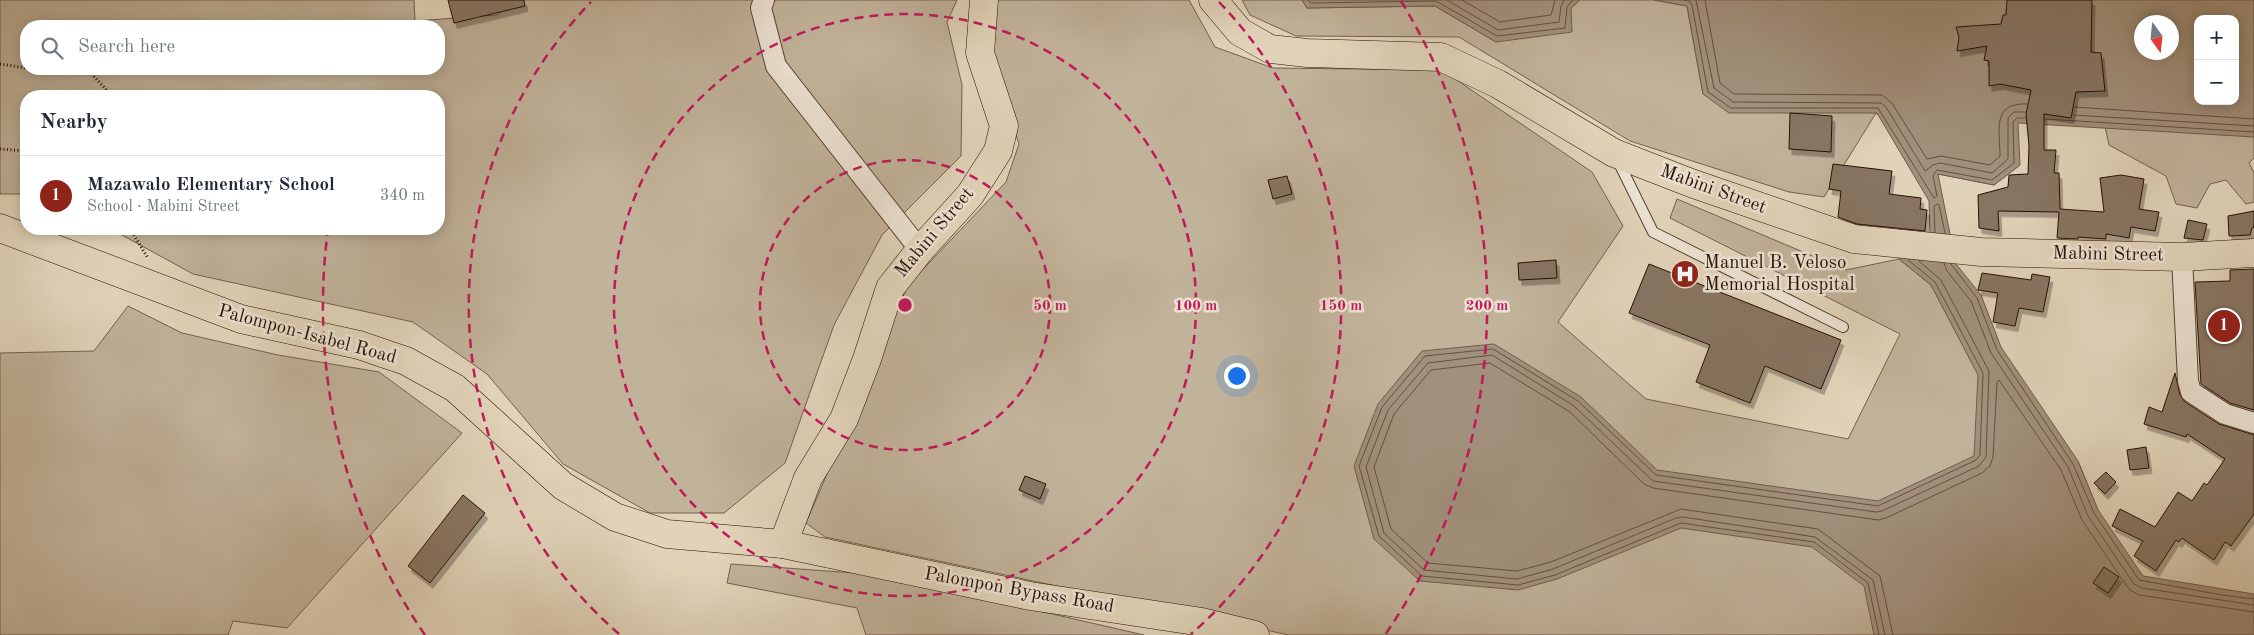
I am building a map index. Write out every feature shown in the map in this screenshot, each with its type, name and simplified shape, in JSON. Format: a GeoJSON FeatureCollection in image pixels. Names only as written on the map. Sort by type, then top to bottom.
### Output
{"type":"FeatureCollection","features":[{"type":"Feature","properties":{"kind":"main road","name":"Mabini Street"},"geometry":{"type":"LineString","coordinates":[[784,544],[808,478],[844,419],[867,359],[890,288],[920,250],[970,195],[998,151],[1004,126],[980,53],[984,0]]}},
{"type":"Feature","properties":{"kind":"main road","name":"Mabini Street"},"geometry":{"type":"LineString","coordinates":[[1214,0],[1240,32],[1270,49],[1307,53],[1441,57],[1498,84],[1614,153],[1691,183],[1854,239],[1980,252],[2182,257],[2254,252]]}},
{"type":"Feature","properties":{"kind":"main road","name":"Palompon-Isabel Road"},"geometry":{"type":"LineString","coordinates":[[0,228],[241,319],[359,346],[406,361],[455,388],[563,486],[615,517],[667,534],[784,544]]}},
{"type":"Feature","properties":{"kind":"main road","name":"Palompon Bypass Road"},"geometry":{"type":"LineString","coordinates":[[784,544],[1030,596],[1202,622],[1255,635]]}},
{"type":"Feature","properties":{"kind":"street"},"geometry":{"type":"LineString","coordinates":[[764,0],[761,8],[776,66],[920,250]]}},
{"type":"Feature","properties":{"kind":"street"},"geometry":{"type":"LineString","coordinates":[[2182,257],[2188,381],[2191,392],[2225,414],[2254,424]]}},
{"type":"Feature","properties":{"kind":"lane"},"geometry":{"type":"LineString","coordinates":[[1614,153],[1653,232],[1843,327]]}},
{"type":"Feature","properties":{"kind":"path"},"geometry":{"type":"LineString","coordinates":[[0,64],[20,67]]}},
{"type":"Feature","properties":{"kind":"path"},"geometry":{"type":"LineString","coordinates":[[93,75],[106,90]]}},
{"type":"Feature","properties":{"kind":"path"},"geometry":{"type":"LineString","coordinates":[[0,149],[20,151]]}},
{"type":"Feature","properties":{"kind":"shaded area"},"geometry":{"type":"Polygon","coordinates":[[[0,0],[414,0],[415,20],[20,20],[20,75],[445,75],[445,20],[428,20],[496,15],[520,0],[957,0],[947,22],[962,85],[961,156],[882,235],[834,325],[785,463],[724,513],[650,513],[563,464],[487,374],[413,322],[193,274],[122,235],[445,235],[445,90],[20,90],[20,194],[0,194],[0,0]]]}},
{"type":"Feature","properties":{"kind":"shaded area"},"geometry":{"type":"Polygon","coordinates":[[[997,0],[1189,0],[1215,47],[1273,68],[1442,70],[1592,172],[1623,226],[1558,322],[1646,399],[1848,439],[1900,334],[1670,218],[1677,199],[1846,270],[1899,259],[1931,285],[1978,374],[2078,461],[2098,510],[2171,635],[1289,635],[825,537],[806,523],[908,285],[1006,182],[1019,144],[994,70],[993,7],[997,0]]]}},
{"type":"Feature","properties":{"kind":"shaded area"},"geometry":{"type":"Polygon","coordinates":[[[1242,0],[1302,0],[1307,8],[1435,6],[1496,42],[1571,8],[1580,0],[1654,0],[1687,6],[1703,94],[1876,113],[1824,197],[1789,192],[1630,141],[1459,37],[1296,36],[1250,15],[1242,0]]]}},
{"type":"Feature","properties":{"kind":"shaded area"},"geometry":{"type":"Polygon","coordinates":[[[2221,0],[2254,0],[2254,158],[2249,163],[2254,173],[2254,202],[2246,204],[2226,180],[2210,184],[2197,208],[2176,204],[2166,176],[2109,145],[2102,113],[2114,27],[2134,22],[2134,60],[2179,60],[2179,15],[2162,15],[2221,0]]]}},
{"type":"Feature","properties":{"kind":"shaded area"},"geometry":{"type":"Polygon","coordinates":[[[1876,113],[2020,165],[1994,185],[1938,174],[1876,113]]]}},
{"type":"Feature","properties":{"kind":"shaded area"},"geometry":{"type":"Polygon","coordinates":[[[128,306],[182,333],[278,355],[379,372],[462,433],[287,628],[233,621],[228,635],[0,635],[0,353],[94,351],[128,306]]]}},
{"type":"Feature","properties":{"kind":"shaded area"},"geometry":{"type":"Polygon","coordinates":[[[731,564],[882,575],[1144,635],[866,635],[857,608],[727,583],[731,564]]]}},
{"type":"Feature","properties":{"kind":"water"},"geometry":{"type":"Polygon","coordinates":[[[1302,0],[1580,0],[1571,8],[1572,32],[1496,42],[1435,6],[1307,8],[1302,0]]]}},
{"type":"Feature","properties":{"kind":"water"},"geometry":{"type":"Polygon","coordinates":[[[1654,0],[2254,0],[2254,137],[2018,123],[2020,165],[1994,185],[1938,174],[1956,264],[1981,295],[2001,347],[2078,461],[2098,510],[2143,576],[2254,594],[2254,635],[1874,635],[1864,586],[1812,547],[1681,528],[1557,579],[1518,590],[1420,581],[1374,539],[1354,466],[1378,404],[1422,351],[1494,344],[1581,397],[1657,470],[1878,501],[1974,456],[1978,375],[1931,285],[1899,259],[1895,242],[1930,237],[1929,201],[1877,113],[1729,113],[1703,94],[1687,6],[1654,0]]]}},
{"type":"Feature","properties":{"kind":"building"},"geometry":{"type":"Polygon","coordinates":[[[448,0],[524,0],[525,6],[454,23],[448,0]]]}},
{"type":"Feature","properties":{"kind":"building"},"geometry":{"type":"Polygon","coordinates":[[[2007,0],[2092,0],[2091,52],[2101,53],[2105,91],[2076,92],[2071,118],[2044,114],[2044,150],[2056,150],[2054,173],[2059,173],[2060,209],[2104,212],[2100,178],[2121,175],[2144,179],[2139,209],[2159,212],[2155,231],[2131,227],[2129,238],[2106,234],[2106,239],[2057,238],[2059,212],[1998,211],[1999,231],[1979,228],[1978,195],[2008,187],[2009,175],[2028,174],[2029,146],[2026,114],[2031,90],[2000,84],[1989,86],[1989,61],[1984,60],[1987,46],[1957,51],[1959,37],[1956,27],[2001,24],[2003,15],[2006,15],[2007,0]]]}},
{"type":"Feature","properties":{"kind":"building"},"geometry":{"type":"Polygon","coordinates":[[[1790,113],[1832,116],[1831,152],[1789,149],[1790,113]]]}},
{"type":"Feature","properties":{"kind":"building"},"geometry":{"type":"Polygon","coordinates":[[[1833,164],[1892,171],[1889,194],[1921,198],[1920,209],[1927,210],[1925,231],[1857,224],[1838,217],[1841,191],[1829,189],[1833,164]]]}},
{"type":"Feature","properties":{"kind":"building"},"geometry":{"type":"Polygon","coordinates":[[[1287,176],[1292,194],[1273,199],[1268,180],[1287,176]]]}},
{"type":"Feature","properties":{"kind":"building"},"geometry":{"type":"Polygon","coordinates":[[[2254,211],[2254,227],[2250,235],[2229,236],[2228,216],[2254,211]]]}},
{"type":"Feature","properties":{"kind":"building"},"geometry":{"type":"Polygon","coordinates":[[[2188,220],[2207,224],[2203,240],[2184,238],[2188,220]]]}},
{"type":"Feature","properties":{"kind":"building"},"geometry":{"type":"Polygon","coordinates":[[[1556,260],[1557,278],[1519,280],[1518,263],[1556,260]]]}},
{"type":"Feature","properties":{"kind":"building"},"geometry":{"type":"Polygon","coordinates":[[[1649,264],[1841,340],[1821,389],[1765,366],[1750,403],[1696,382],[1710,345],[1629,313],[1649,264]]]}},
{"type":"Feature","properties":{"kind":"building"},"geometry":{"type":"Polygon","coordinates":[[[2254,269],[2254,410],[2230,403],[2201,384],[2195,282],[2230,281],[2230,270],[2254,269]]]}},
{"type":"Feature","properties":{"kind":"building"},"geometry":{"type":"Polygon","coordinates":[[[1982,273],[2031,280],[2032,274],[2050,277],[2043,312],[2019,308],[2015,326],[1993,322],[1998,293],[1978,290],[1982,273]]]}},
{"type":"Feature","properties":{"kind":"building"},"geometry":{"type":"Polygon","coordinates":[[[2175,373],[2180,395],[2185,402],[2219,424],[2254,435],[2254,514],[2231,546],[2225,542],[2214,560],[2182,538],[2179,542],[2176,540],[2156,571],[2134,556],[2143,541],[2112,526],[2120,509],[2155,527],[2178,492],[2192,501],[2204,483],[2207,485],[2225,459],[2187,434],[2186,437],[2144,424],[2149,407],[2162,412],[2175,373]]]}},
{"type":"Feature","properties":{"kind":"building"},"geometry":{"type":"Polygon","coordinates":[[[2146,447],[2149,468],[2130,470],[2127,450],[2146,447]]]}},
{"type":"Feature","properties":{"kind":"building"},"geometry":{"type":"Polygon","coordinates":[[[2106,472],[2116,482],[2105,494],[2094,483],[2106,472]]]}},
{"type":"Feature","properties":{"kind":"building"},"geometry":{"type":"Polygon","coordinates":[[[1025,476],[1046,484],[1040,499],[1019,490],[1025,476]]]}},
{"type":"Feature","properties":{"kind":"building"},"geometry":{"type":"Polygon","coordinates":[[[463,495],[485,513],[430,583],[408,566],[463,495]]]}},
{"type":"Feature","properties":{"kind":"building"},"geometry":{"type":"Polygon","coordinates":[[[2104,567],[2119,577],[2108,593],[2093,583],[2104,567]]]}},
{"type":"Feature","properties":{"kind":"place","name":"Manuel B. Veloso Memorial Hospital"},"geometry":{"type":"Point","coordinates":[1685,274]}},
{"type":"Feature","properties":{"kind":"place","name":"Mazawalo Elementary School"},"geometry":{"type":"Point","coordinates":[2224,326]}}]}
